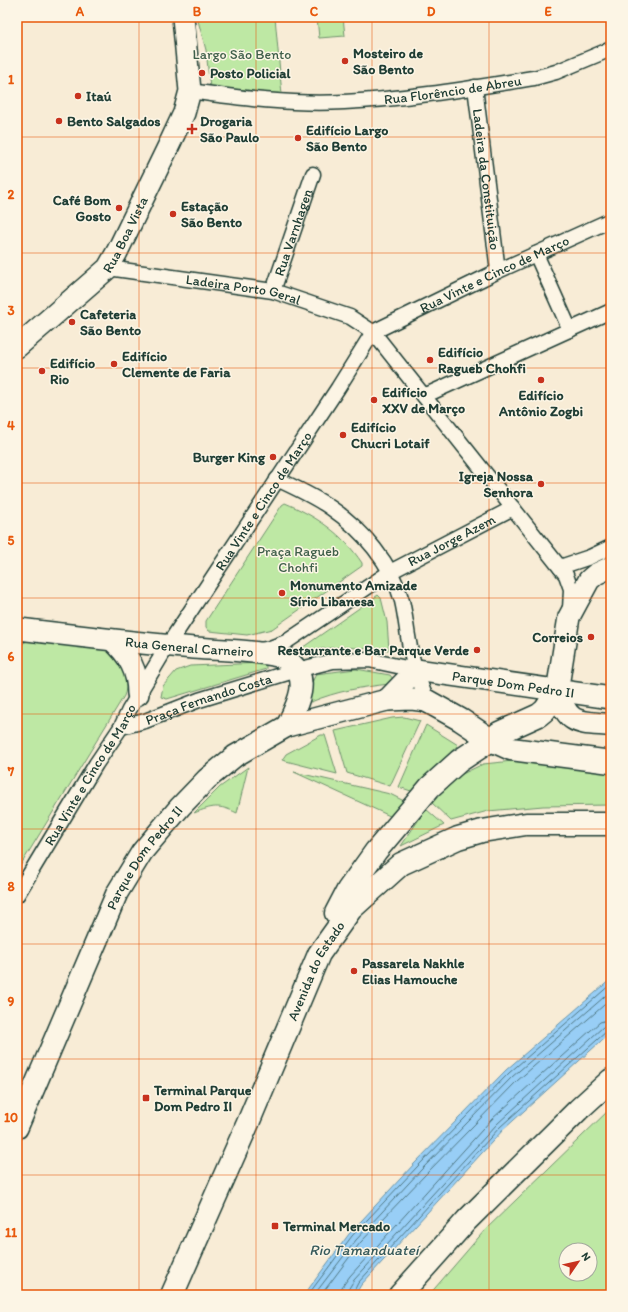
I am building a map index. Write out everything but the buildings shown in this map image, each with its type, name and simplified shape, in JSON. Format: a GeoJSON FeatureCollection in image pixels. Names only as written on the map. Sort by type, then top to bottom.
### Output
{"type":"FeatureCollection","features":[{"type":"Feature","properties":{"kind":"main road"},"geometry":{"type":"LineString","coordinates":[[557,692],[566,714],[572,719],[581,722],[611,725]]}},
{"type":"Feature","properties":{"kind":"main road"},"geometry":{"type":"LineString","coordinates":[[319,954],[337,911],[348,890],[376,851],[430,787],[459,761],[508,728],[538,715],[544,710],[557,692]]}},
{"type":"Feature","properties":{"kind":"main road"},"geometry":{"type":"LineString","coordinates":[[427,702],[461,720],[491,740],[511,749],[611,762]]}},
{"type":"Feature","properties":{"kind":"main road","name":"Avenida do Estado"},"geometry":{"type":"LineString","coordinates":[[172,1295],[248,1123],[319,954],[351,909],[369,891],[401,864],[451,841],[482,831],[526,824],[611,824]]}},
{"type":"Feature","properties":{"kind":"main road"},"geometry":{"type":"LineString","coordinates":[[400,1295],[467,1220],[578,1110],[611,1080]]}},
{"type":"Feature","properties":{"kind":"street"},"geometry":{"type":"LineString","coordinates":[[183,17],[190,91]]}},
{"type":"Feature","properties":{"kind":"street","name":"Rua Florêncio de Abreu"},"geometry":{"type":"LineString","coordinates":[[190,91],[288,102],[344,102],[475,87],[534,78],[556,72],[611,49]]}},
{"type":"Feature","properties":{"kind":"street","name":"Ladeira da Constituição"},"geometry":{"type":"LineString","coordinates":[[475,87],[498,271]]}},
{"type":"Feature","properties":{"kind":"street","name":"Rua Boa Vista"},"geometry":{"type":"LineString","coordinates":[[17,347],[108,268],[184,113],[190,91]]}},
{"type":"Feature","properties":{"kind":"street","name":"Rua Varnhagen"},"geometry":{"type":"LineString","coordinates":[[273,292],[313,174]]}},
{"type":"Feature","properties":{"kind":"street","name":"Rua Vinte e Cinco de Março"},"geometry":{"type":"LineString","coordinates":[[19,887],[121,727],[138,694],[168,645],[373,332],[498,271],[611,220]]}},
{"type":"Feature","properties":{"kind":"street"},"geometry":{"type":"LineString","coordinates":[[536,254],[570,330]]}},
{"type":"Feature","properties":{"kind":"street","name":"Ladeira Porto Geral"},"geometry":{"type":"LineString","coordinates":[[108,268],[273,292],[350,317],[373,332],[560,567],[571,586],[569,617]]}},
{"type":"Feature","properties":{"kind":"street"},"geometry":{"type":"LineString","coordinates":[[424,396],[611,311]]}},
{"type":"Feature","properties":{"kind":"street"},"geometry":{"type":"LineString","coordinates":[[278,479],[307,493],[332,508],[366,539],[390,572],[402,601],[411,654],[427,702]]}},
{"type":"Feature","properties":{"kind":"street","name":"Rua Jorge Azem"},"geometry":{"type":"LineString","coordinates":[[390,572],[513,508]]}},
{"type":"Feature","properties":{"kind":"street"},"geometry":{"type":"LineString","coordinates":[[560,567],[607,559]]}},
{"type":"Feature","properties":{"kind":"street"},"geometry":{"type":"LineString","coordinates":[[557,692],[569,617],[590,580],[607,559]]}},
{"type":"Feature","properties":{"kind":"street"},"geometry":{"type":"LineString","coordinates":[[252,651],[270,648],[286,642],[390,572]]}},
{"type":"Feature","properties":{"kind":"street","name":"Rua General Carneiro"},"geometry":{"type":"LineString","coordinates":[[18,630],[112,640],[252,651],[282,657],[292,663],[297,670]]}},
{"type":"Feature","properties":{"kind":"street"},"geometry":{"type":"LineString","coordinates":[[112,640],[129,658],[136,676],[138,694]]}},
{"type":"Feature","properties":{"kind":"street","name":"Parque Dom Pedro II"},"geometry":{"type":"LineString","coordinates":[[297,670],[333,661],[374,661],[416,670],[557,692],[611,698]]}},
{"type":"Feature","properties":{"kind":"street"},"geometry":{"type":"LineString","coordinates":[[287,726],[297,704],[301,689],[300,677],[297,670]]}},
{"type":"Feature","properties":{"kind":"street","name":"Praça Fernando Costa"},"geometry":{"type":"LineString","coordinates":[[121,727],[145,721],[199,700],[297,670]]}},
{"type":"Feature","properties":{"kind":"street"},"geometry":{"type":"LineString","coordinates":[[387,700],[416,670]]}},
{"type":"Feature","properties":{"kind":"street","name":"Parque Dom Pedro II"},"geometry":{"type":"LineString","coordinates":[[17,1128],[21,1106],[118,893],[142,852],[180,807],[207,779],[235,756],[287,726],[387,700],[412,699],[427,702]]}},
{"type":"Feature","properties":{"kind":"green space","name":"Largo São Bento"},"geometry":{"type":"Polygon","coordinates":[[[197,17],[275,17],[282,95],[210,88],[206,50],[197,17]]]}},
{"type":"Feature","properties":{"kind":"green space"},"geometry":{"type":"Polygon","coordinates":[[[317,17],[343,17],[345,36],[319,38],[317,17]]]}},
{"type":"Feature","properties":{"kind":"green space","name":"Praça Ragueb Chohfi"},"geometry":{"type":"Polygon","coordinates":[[[285,503],[318,520],[328,527],[355,553],[362,563],[362,566],[272,629],[247,635],[209,631],[206,627],[206,621],[282,505],[285,503]]]}},
{"type":"Feature","properties":{"kind":"green space","name":"Praça Ragueb Chohfi"},"geometry":{"type":"Polygon","coordinates":[[[378,595],[381,598],[387,622],[389,650],[342,647],[321,649],[303,654],[299,650],[378,595]]]}},
{"type":"Feature","properties":{"kind":"green space"},"geometry":{"type":"Polygon","coordinates":[[[34,640],[103,648],[107,650],[120,659],[124,667],[126,688],[124,696],[17,871],[17,649],[25,642],[34,640]]]}},
{"type":"Feature","properties":{"kind":"green space"},"geometry":{"type":"Polygon","coordinates":[[[262,663],[266,665],[266,669],[167,699],[161,697],[163,686],[176,671],[190,666],[262,663]]]}},
{"type":"Feature","properties":{"kind":"green space"},"geometry":{"type":"Polygon","coordinates":[[[356,669],[390,675],[393,679],[390,684],[350,690],[311,702],[306,700],[306,695],[316,674],[356,669]]]}},
{"type":"Feature","properties":{"kind":"green space"},"geometry":{"type":"Polygon","coordinates":[[[404,717],[420,721],[390,786],[347,773],[335,731],[392,718],[404,717]]]}},
{"type":"Feature","properties":{"kind":"green space"},"geometry":{"type":"Polygon","coordinates":[[[426,725],[458,745],[411,791],[399,787],[426,725]]]}},
{"type":"Feature","properties":{"kind":"green space"},"geometry":{"type":"Polygon","coordinates":[[[321,735],[325,735],[337,774],[282,760],[286,754],[321,735]]]}},
{"type":"Feature","properties":{"kind":"green space"},"geometry":{"type":"Polygon","coordinates":[[[513,761],[611,773],[611,805],[543,806],[488,811],[451,821],[431,802],[456,777],[483,764],[513,761]]]}},
{"type":"Feature","properties":{"kind":"green space"},"geometry":{"type":"Polygon","coordinates":[[[248,767],[237,813],[225,808],[216,807],[194,813],[220,787],[248,767]]]}},
{"type":"Feature","properties":{"kind":"green space"},"geometry":{"type":"Polygon","coordinates":[[[294,772],[390,794],[404,801],[392,817],[294,772]]]}},
{"type":"Feature","properties":{"kind":"green space"},"geometry":{"type":"Polygon","coordinates":[[[426,809],[444,825],[401,846],[426,809]]]}},
{"type":"Feature","properties":{"kind":"green space"},"geometry":{"type":"Polygon","coordinates":[[[611,1108],[611,1295],[429,1295],[485,1230],[611,1108]]]}},
{"type":"Feature","properties":{"kind":"water","name":"Rio Tamanduateí"},"geometry":{"type":"Polygon","coordinates":[[[611,979],[611,1032],[503,1130],[361,1285],[355,1295],[304,1295],[349,1234],[414,1164],[506,1070],[611,979]]]}},
{"type":"Feature","properties":{"kind":"place","name":"Mosteiro de São Bento"},"geometry":{"type":"Point","coordinates":[345,61]}},
{"type":"Feature","properties":{"kind":"place","name":"Posto Policial"},"geometry":{"type":"Point","coordinates":[202,73]}},
{"type":"Feature","properties":{"kind":"place","name":"Itaú"},"geometry":{"type":"Point","coordinates":[78,96]}},
{"type":"Feature","properties":{"kind":"place","name":"Bento Salgados"},"geometry":{"type":"Point","coordinates":[59,121]}},
{"type":"Feature","properties":{"kind":"place","name":"Drogaria São Paulo"},"geometry":{"type":"Point","coordinates":[192,129]}},
{"type":"Feature","properties":{"kind":"place","name":"Edifício Largo São Bento"},"geometry":{"type":"Point","coordinates":[298,138]}},
{"type":"Feature","properties":{"kind":"place","name":"Café Bom Gosto"},"geometry":{"type":"Point","coordinates":[119,208]}},
{"type":"Feature","properties":{"kind":"place","name":"Estação São Bento"},"geometry":{"type":"Point","coordinates":[173,214]}},
{"type":"Feature","properties":{"kind":"place","name":"Cafeteria São Bento"},"geometry":{"type":"Point","coordinates":[72,322]}},
{"type":"Feature","properties":{"kind":"place","name":"Edifício Ragueb Chohfi"},"geometry":{"type":"Point","coordinates":[430,360]}},
{"type":"Feature","properties":{"kind":"place","name":"Edifício Clemente de Faria"},"geometry":{"type":"Point","coordinates":[114,364]}},
{"type":"Feature","properties":{"kind":"place","name":"Edifício Rio"},"geometry":{"type":"Point","coordinates":[42,371]}},
{"type":"Feature","properties":{"kind":"place","name":"Edifício Antônio Zogbi"},"geometry":{"type":"Point","coordinates":[541,380]}},
{"type":"Feature","properties":{"kind":"place","name":"Edifício XXV de Março"},"geometry":{"type":"Point","coordinates":[374,400]}},
{"type":"Feature","properties":{"kind":"place","name":"Edifício Chucri Lotaif"},"geometry":{"type":"Point","coordinates":[343,435]}},
{"type":"Feature","properties":{"kind":"place","name":"Burger King"},"geometry":{"type":"Point","coordinates":[273,457]}},
{"type":"Feature","properties":{"kind":"place","name":"Igreja Nossa Senhora"},"geometry":{"type":"Point","coordinates":[541,484]}},
{"type":"Feature","properties":{"kind":"place","name":"Monumento Amizade Sírio Libanesa"},"geometry":{"type":"Point","coordinates":[282,593]}},
{"type":"Feature","properties":{"kind":"place","name":"Correios"},"geometry":{"type":"Point","coordinates":[591,637]}},
{"type":"Feature","properties":{"kind":"place","name":"Restaurante e Bar Parque Verde"},"geometry":{"type":"Point","coordinates":[477,650]}},
{"type":"Feature","properties":{"kind":"place","name":"Passarela Nakhle Elias Hamouche"},"geometry":{"type":"Point","coordinates":[354,971]}},
{"type":"Feature","properties":{"kind":"place","name":"Terminal Parque Dom Pedro II"},"geometry":{"type":"Point","coordinates":[146,1098]}},
{"type":"Feature","properties":{"kind":"place","name":"Terminal Mercado"},"geometry":{"type":"Point","coordinates":[275,1226]}}]}
